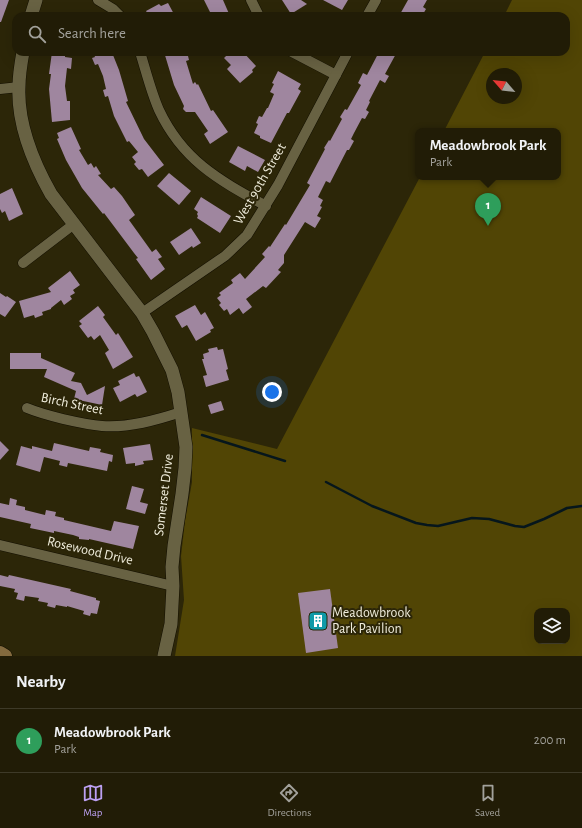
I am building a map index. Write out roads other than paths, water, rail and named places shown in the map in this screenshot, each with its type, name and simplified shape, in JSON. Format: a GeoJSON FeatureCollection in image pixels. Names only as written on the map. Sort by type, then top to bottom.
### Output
{"type":"FeatureCollection","features":[{"type":"Feature","properties":{"kind":"main road"},"geometry":{"type":"LineString","coordinates":[[0,653],[5,656]]}},
{"type":"Feature","properties":{"kind":"street"},"geometry":{"type":"LineString","coordinates":[[32,12],[36,0]]}},
{"type":"Feature","properties":{"kind":"street"},"geometry":{"type":"LineString","coordinates":[[98,0],[116,12]]}},
{"type":"Feature","properties":{"kind":"street"},"geometry":{"type":"LineString","coordinates":[[251,0],[256,12]]}},
{"type":"Feature","properties":{"kind":"street"},"geometry":{"type":"LineString","coordinates":[[369,12],[376,0]]}},
{"type":"Feature","properties":{"kind":"street","name":"Somerset Drive"},"geometry":{"type":"LineString","coordinates":[[23,56],[19,87],[22,119],[30,150],[40,173],[51,194],[142,313],[172,370],[178,392],[186,447],[185,468],[172,567],[174,586],[171,624],[164,656]]}},
{"type":"Feature","properties":{"kind":"street"},"geometry":{"type":"LineString","coordinates":[[141,56],[159,109],[167,126],[182,146],[213,176],[266,206]]}},
{"type":"Feature","properties":{"kind":"street"},"geometry":{"type":"LineString","coordinates":[[300,56],[336,75]]}},
{"type":"Feature","properties":{"kind":"street","name":"West 90th Street"},"geometry":{"type":"LineString","coordinates":[[142,313],[224,256],[247,235],[278,185],[346,56]]}},
{"type":"Feature","properties":{"kind":"street"},"geometry":{"type":"LineString","coordinates":[[0,89],[19,87]]}},
{"type":"Feature","properties":{"kind":"street"},"geometry":{"type":"LineString","coordinates":[[24,263],[74,224]]}},
{"type":"Feature","properties":{"kind":"street","name":"Birch Street"},"geometry":{"type":"LineString","coordinates":[[27,408],[85,424],[104,426],[141,423],[181,412]]}},
{"type":"Feature","properties":{"kind":"street","name":"Rosewood Drive"},"geometry":{"type":"LineString","coordinates":[[0,545],[174,586]]}},
{"type":"Feature","properties":{"kind":"waterway"},"geometry":{"type":"LineString","coordinates":[[202,435],[285,461]]}},
{"type":"Feature","properties":{"kind":"waterway"},"geometry":{"type":"LineString","coordinates":[[326,482],[372,506],[416,523],[427,525],[438,526],[472,518],[489,519],[524,527],[567,508],[582,506]]}},
{"type":"Feature","properties":{"kind":"place","name":"Meadowbrook Park"},"geometry":{"type":"Point","coordinates":[488,226]}},
{"type":"Feature","properties":{"kind":"place","name":"Meadowbrook Park Pavilion"},"geometry":{"type":"Point","coordinates":[318,621]}}]}
